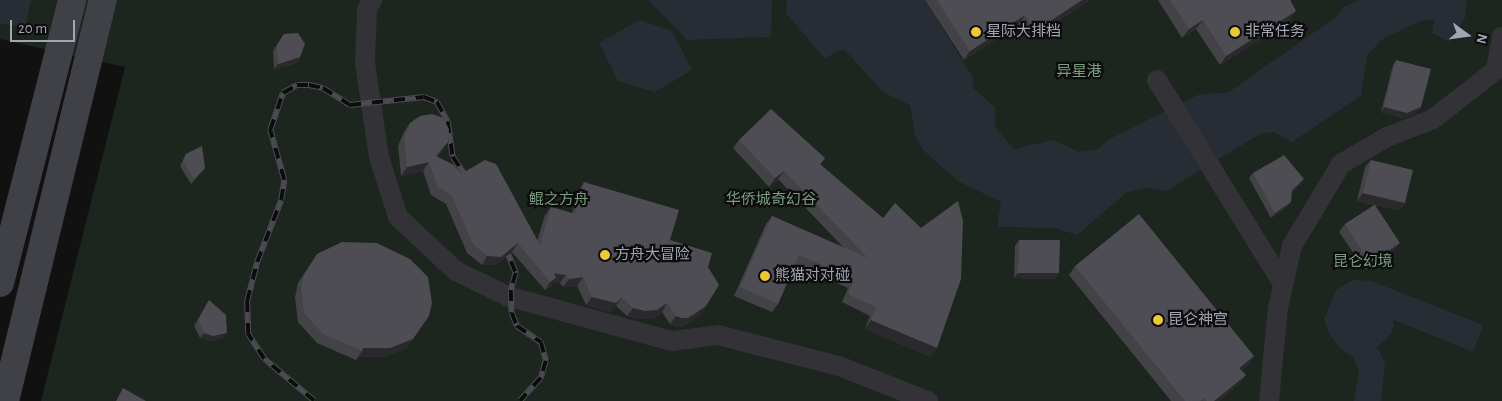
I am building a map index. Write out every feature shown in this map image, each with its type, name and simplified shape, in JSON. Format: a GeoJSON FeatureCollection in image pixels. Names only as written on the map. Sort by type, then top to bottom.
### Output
{"type":"FeatureCollection","features":[{"type":"Feature","properties":{"kind":"street"},"geometry":{"type":"LineString","coordinates":[[0,283],[72,0]]}},
{"type":"Feature","properties":{"kind":"street"},"geometry":{"type":"LineString","coordinates":[[5,401],[103,0]]}},
{"type":"Feature","properties":{"kind":"street"},"geometry":{"type":"LineString","coordinates":[[372,0],[367,10],[365,63],[379,157],[398,217],[456,271],[507,296],[672,341],[718,335],[839,366],[928,401]]}},
{"type":"Feature","properties":{"kind":"street"},"geometry":{"type":"LineString","coordinates":[[1269,401],[1284,284],[1292,246],[1341,164],[1387,136],[1433,119],[1496,70],[1502,37]]}},
{"type":"Feature","properties":{"kind":"street"},"geometry":{"type":"LineString","coordinates":[[1157,80],[1230,202],[1284,284]]}},
{"type":"Feature","properties":{"kind":"green space","name":"华侨城奇幻谷"},"geometry":{"type":"Polygon","coordinates":[[[0,0],[1502,0],[1502,401],[41,401],[125,67],[0,39],[0,0]]]}},
{"type":"Feature","properties":{"kind":"shaded area"},"geometry":{"type":"Polygon","coordinates":[[[0,0],[31,0],[25,28],[0,23],[0,0]]]}},
{"type":"Feature","properties":{"kind":"shaded area"},"geometry":{"type":"Polygon","coordinates":[[[648,0],[772,0],[771,37],[687,40],[648,0]]]}},
{"type":"Feature","properties":{"kind":"shaded area"},"geometry":{"type":"Polygon","coordinates":[[[787,0],[925,0],[973,78],[973,88],[995,107],[995,127],[1014,149],[1053,140],[1079,152],[1098,149],[1108,140],[1198,95],[1229,92],[1336,17],[1343,7],[1359,0],[1467,0],[1465,18],[1449,42],[1432,33],[1434,19],[1420,21],[1381,40],[1367,56],[1361,96],[1292,142],[1274,132],[1260,134],[1166,191],[1147,188],[1127,192],[1077,235],[1055,228],[997,227],[1001,202],[958,181],[923,150],[915,135],[910,105],[883,92],[845,50],[838,50],[825,59],[786,13],[787,0]]]}},
{"type":"Feature","properties":{"kind":"shaded area"},"geometry":{"type":"Polygon","coordinates":[[[639,20],[672,31],[692,70],[655,92],[618,81],[599,43],[639,20]]]}},
{"type":"Feature","properties":{"kind":"shaded area"},"geometry":{"type":"Polygon","coordinates":[[[1352,280],[1371,281],[1483,325],[1473,352],[1394,320],[1392,333],[1377,348],[1385,362],[1381,401],[1354,401],[1359,371],[1354,358],[1339,347],[1329,333],[1324,319],[1336,290],[1352,280]]]}},
{"type":"Feature","properties":{"kind":"building","name":"星际大排档"},"geometry":{"type":"Polygon","coordinates":[[[937,0],[1082,0],[1035,31],[1025,15],[970,51],[937,0]]]}},
{"type":"Feature","properties":{"kind":"building","name":"非常任务"},"geometry":{"type":"Polygon","coordinates":[[[1170,0],[1290,0],[1296,11],[1226,56],[1203,20],[1189,29],[1170,0]]]}},
{"type":"Feature","properties":{"kind":"building"},"geometry":{"type":"Polygon","coordinates":[[[298,33],[305,44],[300,57],[278,64],[277,45],[284,34],[298,33]]]}},
{"type":"Feature","properties":{"kind":"building"},"geometry":{"type":"Polygon","coordinates":[[[1396,60],[1431,69],[1421,107],[1407,113],[1384,107],[1396,60]]]}},
{"type":"Feature","properties":{"kind":"building"},"geometry":{"type":"Polygon","coordinates":[[[771,109],[825,158],[820,164],[883,218],[895,203],[921,228],[958,201],[963,221],[961,279],[937,348],[871,320],[876,307],[848,294],[854,279],[799,255],[778,304],[740,287],[772,216],[868,258],[784,171],[775,178],[739,140],[771,109]]]}},
{"type":"Feature","properties":{"kind":"building"},"geometry":{"type":"Polygon","coordinates":[[[432,114],[443,118],[449,129],[448,142],[436,156],[454,165],[461,174],[485,160],[496,164],[540,245],[551,207],[575,214],[584,182],[679,210],[670,240],[712,253],[708,267],[719,285],[706,306],[688,318],[682,318],[676,316],[667,303],[657,310],[645,311],[633,308],[622,297],[616,303],[592,297],[583,277],[569,279],[566,275],[554,273],[556,278],[550,282],[518,243],[501,257],[487,256],[473,244],[452,196],[437,186],[429,162],[407,167],[404,138],[410,123],[420,116],[432,114]]]}},
{"type":"Feature","properties":{"kind":"building"},"geometry":{"type":"Polygon","coordinates":[[[202,146],[205,168],[194,179],[183,161],[186,154],[202,146]]]}},
{"type":"Feature","properties":{"kind":"building"},"geometry":{"type":"Polygon","coordinates":[[[1284,155],[1304,179],[1292,190],[1291,202],[1275,213],[1253,173],[1284,155]]]}},
{"type":"Feature","properties":{"kind":"building"},"geometry":{"type":"Polygon","coordinates":[[[1371,160],[1413,170],[1405,203],[1363,193],[1371,160]]]}},
{"type":"Feature","properties":{"kind":"building"},"geometry":{"type":"Polygon","coordinates":[[[1375,205],[1400,243],[1370,263],[1345,224],[1375,205]]]}},
{"type":"Feature","properties":{"kind":"building","name":"昆仑神宫"},"geometry":{"type":"Polygon","coordinates":[[[1139,214],[1254,356],[1239,368],[1246,375],[1214,401],[1207,401],[1204,398],[1200,401],[1185,401],[1075,266],[1139,214]]]}},
{"type":"Feature","properties":{"kind":"building"},"geometry":{"type":"Polygon","coordinates":[[[1019,240],[1060,240],[1059,273],[1018,273],[1019,240]]]}},
{"type":"Feature","properties":{"kind":"building"},"geometry":{"type":"Polygon","coordinates":[[[342,242],[377,243],[410,259],[428,277],[432,303],[429,316],[413,339],[390,348],[363,348],[362,351],[323,334],[304,313],[301,288],[304,275],[317,254],[342,242]]]}},
{"type":"Feature","properties":{"kind":"building"},"geometry":{"type":"Polygon","coordinates":[[[209,300],[226,315],[227,333],[213,336],[204,333],[198,320],[209,300]]]}},
{"type":"Feature","properties":{"kind":"building"},"geometry":{"type":"Polygon","coordinates":[[[123,388],[146,401],[116,401],[123,388]]]}},
{"type":"Feature","properties":{"kind":"railway"},"geometry":{"type":"LineString","coordinates":[[314,401],[264,359],[248,334],[247,301],[257,262],[281,200],[284,180],[270,130],[283,93],[297,85],[309,85],[323,88],[350,105],[424,97],[437,102],[448,122],[453,157],[471,184]]}},
{"type":"Feature","properties":{"kind":"railway"},"geometry":{"type":"LineString","coordinates":[[503,241],[516,273],[511,290],[512,313],[517,326],[541,342],[546,361],[541,378],[520,401]]}},
{"type":"Feature","properties":{"kind":"place","name":"星际大排档"},"geometry":{"type":"Point","coordinates":[976,32]}},
{"type":"Feature","properties":{"kind":"place","name":"非常任务"},"geometry":{"type":"Point","coordinates":[1235,32]}},
{"type":"Feature","properties":{"kind":"place","name":"方舟大冒险"},"geometry":{"type":"Point","coordinates":[605,255]}},
{"type":"Feature","properties":{"kind":"place","name":"熊猫对对碰"},"geometry":{"type":"Point","coordinates":[765,276]}},
{"type":"Feature","properties":{"kind":"place","name":"昆仑神宫"},"geometry":{"type":"Point","coordinates":[1158,320]}},
{"type":"Feature","properties":{"kind":"park label","name":"异星港"},"geometry":{"type":"Point","coordinates":[1079,72]}},
{"type":"Feature","properties":{"kind":"park label","name":"鲲之方舟"},"geometry":{"type":"Point","coordinates":[559,200]}},
{"type":"Feature","properties":{"kind":"park label","name":"昆仑幻境"},"geometry":{"type":"Point","coordinates":[1363,262]}}]}
